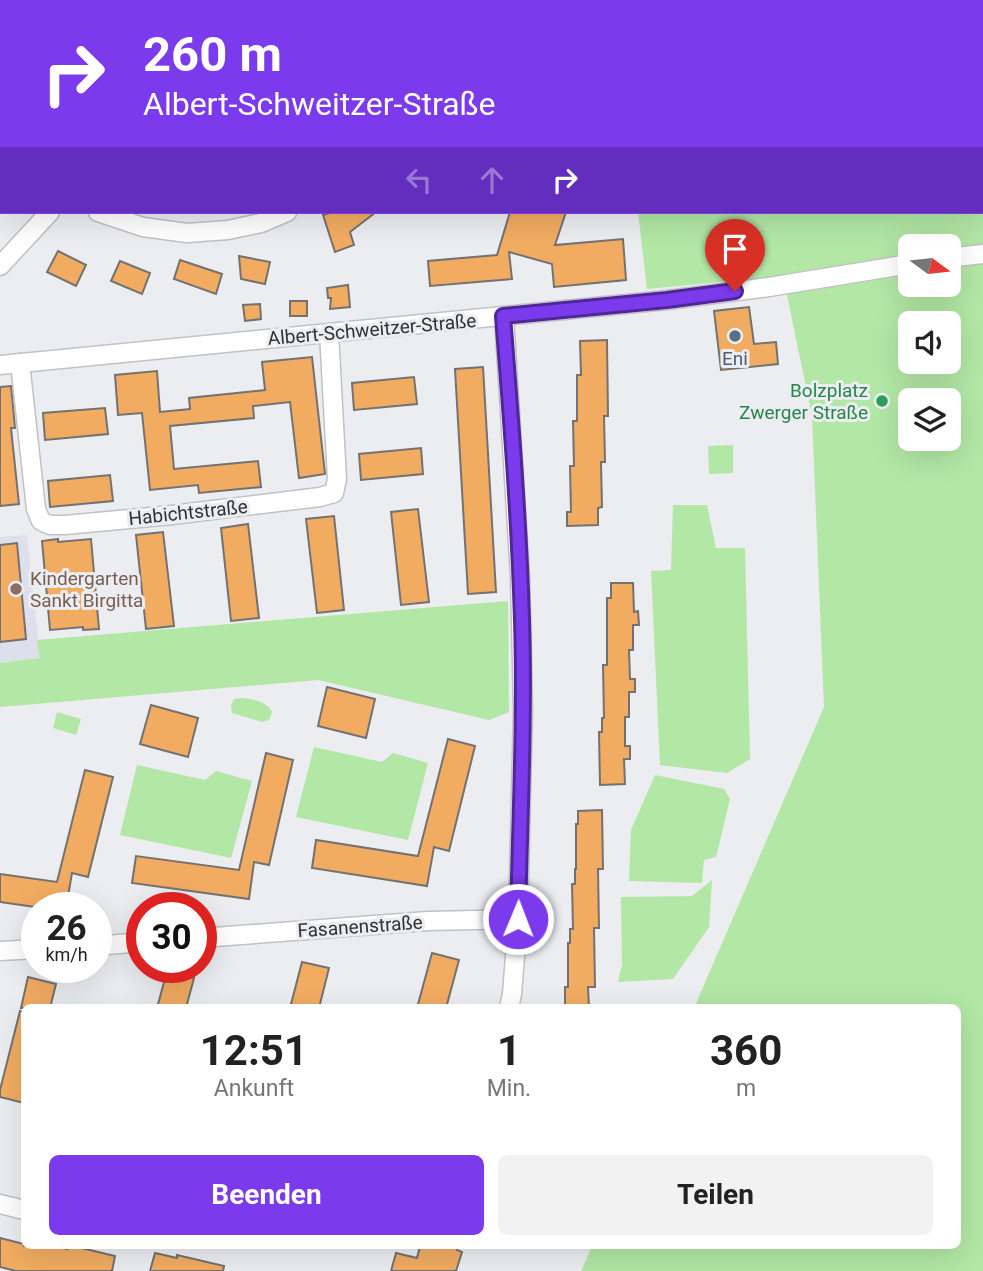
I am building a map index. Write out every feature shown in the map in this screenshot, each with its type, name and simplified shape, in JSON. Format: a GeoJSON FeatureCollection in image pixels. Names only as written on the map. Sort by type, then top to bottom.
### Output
{"type":"FeatureCollection","features":[{"type":"Feature","properties":{"kind":"street"},"geometry":{"type":"LineString","coordinates":[[0,266],[48,214]]}},
{"type":"Feature","properties":{"kind":"street"},"geometry":{"type":"LineString","coordinates":[[104,214],[143,227],[187,233],[228,230],[261,223],[282,214]]}},
{"type":"Feature","properties":{"kind":"street"},"geometry":{"type":"LineString","coordinates":[[961,257],[983,254]]}},
{"type":"Feature","properties":{"kind":"street","name":"Albert-Schweitzer-Straße"},"geometry":{"type":"LineString","coordinates":[[0,365],[667,300],[898,266]]}},
{"type":"Feature","properties":{"kind":"street"},"geometry":{"type":"LineString","coordinates":[[503,316],[518,534],[523,710],[518,919],[510,1004]]}},
{"type":"Feature","properties":{"kind":"street","name":"Habichtstraße"},"geometry":{"type":"LineString","coordinates":[[20,363],[36,509],[41,521],[50,525],[65,525],[172,515],[334,493],[337,479],[329,333]]}},
{"type":"Feature","properties":{"kind":"street","name":"Fasanenstraße"},"geometry":{"type":"LineString","coordinates":[[217,937],[428,921],[518,919]]}},
{"type":"Feature","properties":{"kind":"street"},"geometry":{"type":"LineString","coordinates":[[0,951],[21,950]]}},
{"type":"Feature","properties":{"kind":"street"},"geometry":{"type":"LineString","coordinates":[[0,1204],[21,1209]]}},
{"type":"Feature","properties":{"kind":"shaded area","name":"Kindergarten Sankt Birgitta"},"geometry":{"type":"Polygon","coordinates":[[[27,535],[40,658],[0,663],[0,537],[27,535]]]}},
{"type":"Feature","properties":{"kind":"green space"},"geometry":{"type":"Polygon","coordinates":[[[638,214],[983,214],[983,1271],[581,1271],[591,1249],[961,1249],[961,1004],[696,1004],[824,707],[812,416],[783,276],[647,289],[638,214]]]}},
{"type":"Feature","properties":{"kind":"green space"},"geometry":{"type":"Polygon","coordinates":[[[733,445],[733,473],[709,474],[708,446],[733,445]]]}},
{"type":"Feature","properties":{"kind":"green space"},"geometry":{"type":"Polygon","coordinates":[[[673,505],[707,505],[716,548],[745,548],[750,759],[727,773],[660,765],[651,571],[671,570],[673,505]]]}},
{"type":"Feature","properties":{"kind":"green space"},"geometry":{"type":"Polygon","coordinates":[[[508,601],[509,712],[489,720],[318,680],[0,707],[0,663],[40,658],[37,640],[508,601]]]}},
{"type":"Feature","properties":{"kind":"green space"},"geometry":{"type":"Polygon","coordinates":[[[241,698],[266,705],[272,712],[269,720],[262,722],[232,713],[231,705],[234,699],[241,698]]]}},
{"type":"Feature","properties":{"kind":"green space"},"geometry":{"type":"Polygon","coordinates":[[[57,712],[81,719],[76,735],[53,728],[57,712]]]}},
{"type":"Feature","properties":{"kind":"green space"},"geometry":{"type":"Polygon","coordinates":[[[314,747],[382,762],[393,753],[428,763],[408,840],[296,817],[314,747]]]}},
{"type":"Feature","properties":{"kind":"green space"},"geometry":{"type":"Polygon","coordinates":[[[137,765],[205,780],[216,771],[252,781],[231,858],[120,835],[137,765]]]}},
{"type":"Feature","properties":{"kind":"green space"},"geometry":{"type":"Polygon","coordinates":[[[655,775],[724,789],[730,799],[716,857],[704,860],[702,883],[629,881],[631,830],[655,775]]]}},
{"type":"Feature","properties":{"kind":"green space"},"geometry":{"type":"Polygon","coordinates":[[[712,880],[709,927],[673,979],[618,982],[622,965],[621,897],[692,896],[712,880]]]}},
{"type":"Feature","properties":{"kind":"building"},"geometry":{"type":"Polygon","coordinates":[[[373,214],[350,232],[354,245],[335,252],[323,215],[373,214]]]}},
{"type":"Feature","properties":{"kind":"building"},"geometry":{"type":"Polygon","coordinates":[[[509,214],[565,214],[555,245],[623,239],[626,280],[554,287],[552,264],[509,252],[512,279],[430,286],[428,261],[497,255],[509,214]]]}},
{"type":"Feature","properties":{"kind":"building"},"geometry":{"type":"Polygon","coordinates":[[[58,251],[86,265],[76,286],[47,272],[58,251]]]}},
{"type":"Feature","properties":{"kind":"building"},"geometry":{"type":"Polygon","coordinates":[[[239,256],[270,262],[265,284],[241,279],[239,256]]]}},
{"type":"Feature","properties":{"kind":"building"},"geometry":{"type":"Polygon","coordinates":[[[180,260],[222,274],[216,294],[174,279],[180,260]]]}},
{"type":"Feature","properties":{"kind":"building"},"geometry":{"type":"Polygon","coordinates":[[[120,261],[150,273],[142,294],[111,281],[120,261]]]}},
{"type":"Feature","properties":{"kind":"building"},"geometry":{"type":"Polygon","coordinates":[[[348,285],[350,307],[330,309],[331,298],[328,298],[327,288],[348,285]]]}},
{"type":"Feature","properties":{"kind":"building"},"geometry":{"type":"Polygon","coordinates":[[[290,301],[307,301],[307,316],[290,316],[290,301]]]}},
{"type":"Feature","properties":{"kind":"building"},"geometry":{"type":"Polygon","coordinates":[[[260,304],[261,319],[245,321],[243,305],[260,304]]]}},
{"type":"Feature","properties":{"kind":"building","name":"Eni"},"geometry":{"type":"Polygon","coordinates":[[[749,307],[754,344],[776,342],[778,364],[721,370],[714,311],[749,307]]]}},
{"type":"Feature","properties":{"kind":"building"},"geometry":{"type":"Polygon","coordinates":[[[607,340],[608,416],[604,416],[602,507],[598,508],[598,525],[567,526],[567,512],[571,512],[570,466],[574,466],[573,421],[577,421],[577,375],[581,375],[580,341],[607,340]]]}},
{"type":"Feature","properties":{"kind":"building"},"geometry":{"type":"Polygon","coordinates":[[[312,357],[325,474],[299,478],[290,402],[253,406],[254,418],[170,426],[174,469],[258,461],[261,487],[199,493],[198,485],[150,490],[142,413],[118,415],[115,375],[157,371],[160,412],[190,409],[189,398],[265,390],[262,362],[312,357]]]}},
{"type":"Feature","properties":{"kind":"building"},"geometry":{"type":"Polygon","coordinates":[[[483,367],[496,592],[468,594],[455,369],[483,367]]]}},
{"type":"Feature","properties":{"kind":"building"},"geometry":{"type":"Polygon","coordinates":[[[414,377],[417,404],[354,410],[352,383],[414,377]]]}},
{"type":"Feature","properties":{"kind":"building"},"geometry":{"type":"Polygon","coordinates":[[[11,386],[15,428],[11,428],[19,504],[0,506],[0,387],[11,386]]]}},
{"type":"Feature","properties":{"kind":"building"},"geometry":{"type":"Polygon","coordinates":[[[105,408],[108,434],[45,440],[43,413],[105,408]]]}},
{"type":"Feature","properties":{"kind":"building"},"geometry":{"type":"Polygon","coordinates":[[[421,448],[423,474],[361,480],[359,454],[421,448]]]}},
{"type":"Feature","properties":{"kind":"building"},"geometry":{"type":"Polygon","coordinates":[[[110,475],[113,501],[50,507],[48,481],[110,475]]]}},
{"type":"Feature","properties":{"kind":"building"},"geometry":{"type":"Polygon","coordinates":[[[418,509],[429,602],[401,605],[391,512],[418,509]]]}},
{"type":"Feature","properties":{"kind":"building"},"geometry":{"type":"Polygon","coordinates":[[[334,516],[344,610],[317,613],[306,519],[334,516]]]}},
{"type":"Feature","properties":{"kind":"building"},"geometry":{"type":"Polygon","coordinates":[[[248,524],[259,618],[231,621],[221,528],[248,524]]]}},
{"type":"Feature","properties":{"kind":"building"},"geometry":{"type":"Polygon","coordinates":[[[163,532],[174,626],[146,629],[136,535],[163,532]]]}},
{"type":"Feature","properties":{"kind":"building"},"geometry":{"type":"Polygon","coordinates":[[[58,539],[58,542],[91,539],[99,629],[83,630],[83,627],[50,630],[42,541],[58,539]]]}},
{"type":"Feature","properties":{"kind":"building"},"geometry":{"type":"Polygon","coordinates":[[[17,543],[26,639],[0,642],[0,545],[17,543]]]}},
{"type":"Feature","properties":{"kind":"building"},"geometry":{"type":"Polygon","coordinates":[[[611,583],[633,583],[634,612],[638,611],[639,625],[633,625],[633,650],[629,650],[630,679],[635,679],[635,692],[629,692],[629,717],[625,717],[625,746],[630,746],[630,759],[624,759],[625,784],[600,785],[599,732],[602,732],[604,718],[603,665],[607,665],[607,598],[611,598],[611,583]]]}},
{"type":"Feature","properties":{"kind":"building"},"geometry":{"type":"Polygon","coordinates":[[[327,687],[375,699],[366,738],[318,726],[327,687]]]}},
{"type":"Feature","properties":{"kind":"building"},"geometry":{"type":"Polygon","coordinates":[[[151,705],[198,718],[188,757],[140,744],[151,705]]]}},
{"type":"Feature","properties":{"kind":"building"},"geometry":{"type":"Polygon","coordinates":[[[448,739],[475,746],[449,851],[434,847],[427,886],[312,868],[316,840],[418,856],[448,739]]]}},
{"type":"Feature","properties":{"kind":"building"},"geometry":{"type":"Polygon","coordinates":[[[266,753],[293,760],[269,865],[254,862],[249,899],[217,895],[217,892],[132,883],[136,856],[239,870],[266,753]]]}},
{"type":"Feature","properties":{"kind":"building"},"geometry":{"type":"Polygon","coordinates":[[[85,770],[113,777],[88,877],[72,873],[69,892],[21,892],[21,905],[0,902],[0,874],[57,882],[85,770]]]}},
{"type":"Feature","properties":{"kind":"building"},"geometry":{"type":"Polygon","coordinates":[[[602,810],[603,869],[598,869],[599,928],[594,928],[595,987],[588,987],[589,1004],[565,1004],[565,987],[568,987],[568,943],[570,929],[573,929],[572,884],[575,884],[578,811],[602,810]]]}},
{"type":"Feature","properties":{"kind":"building"},"geometry":{"type":"Polygon","coordinates":[[[432,953],[459,960],[447,1004],[418,1004],[432,953]]]}},
{"type":"Feature","properties":{"kind":"building"},"geometry":{"type":"Polygon","coordinates":[[[302,962],[329,968],[320,1004],[291,1004],[302,962]]]}},
{"type":"Feature","properties":{"kind":"building"},"geometry":{"type":"Polygon","coordinates":[[[27,983],[56,984],[51,1004],[22,1004],[27,983]]]}},
{"type":"Feature","properties":{"kind":"building"},"geometry":{"type":"Polygon","coordinates":[[[164,983],[193,983],[187,1004],[158,1004],[164,983]]]}},
{"type":"Feature","properties":{"kind":"building"},"geometry":{"type":"Polygon","coordinates":[[[21,1011],[21,1102],[0,1097],[21,1011]]]}},
{"type":"Feature","properties":{"kind":"building"},"geometry":{"type":"Polygon","coordinates":[[[0,1238],[21,1243],[21,1249],[86,1249],[115,1256],[112,1271],[16,1271],[0,1267],[0,1238]]]}},
{"type":"Feature","properties":{"kind":"building"},"geometry":{"type":"Polygon","coordinates":[[[419,1249],[457,1249],[462,1252],[456,1271],[391,1271],[396,1253],[417,1258],[419,1249]]]}},
{"type":"Feature","properties":{"kind":"building"},"geometry":{"type":"Polygon","coordinates":[[[155,1253],[177,1258],[177,1255],[224,1266],[223,1271],[150,1271],[155,1253]]]}},
{"type":"Feature","properties":{"kind":"place","name":"Eni"},"geometry":{"type":"Point","coordinates":[735,336]}},
{"type":"Feature","properties":{"kind":"place","name":"Bolzplatz Zwerger Straße"},"geometry":{"type":"Point","coordinates":[882,401]}},
{"type":"Feature","properties":{"kind":"place","name":"Kindergarten Sankt Birgitta"},"geometry":{"type":"Point","coordinates":[16,589]}},
{"type":"Feature","properties":{"kind":"route"},"geometry":{"type":"LineString","coordinates":[[518,919],[523,710],[522,623],[503,316],[735,291]]}}]}
